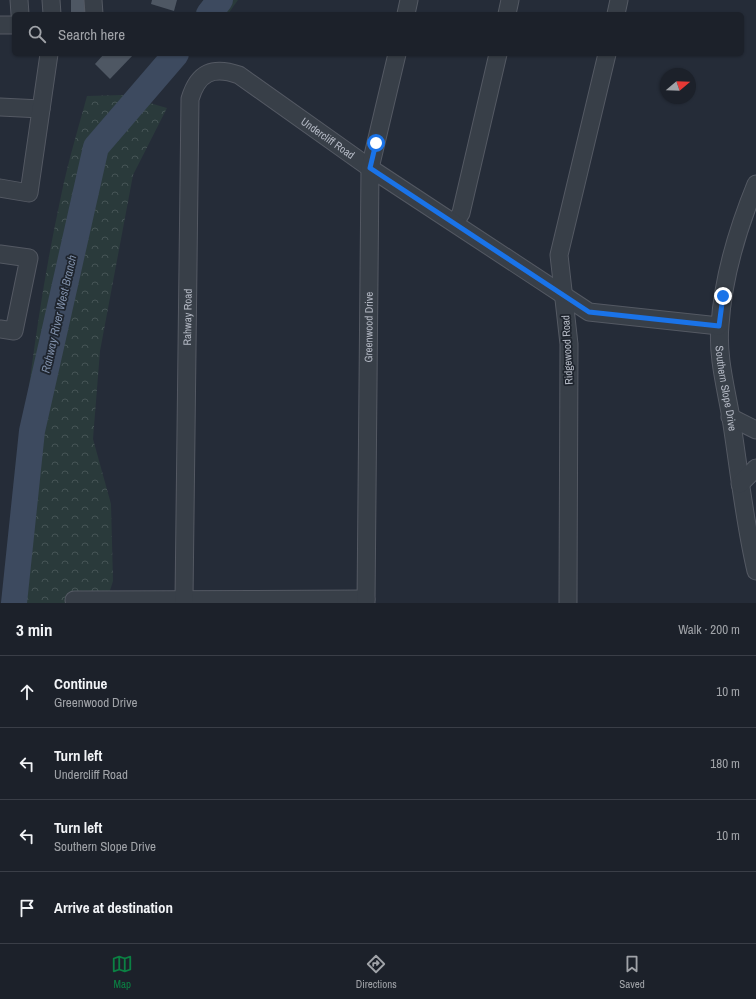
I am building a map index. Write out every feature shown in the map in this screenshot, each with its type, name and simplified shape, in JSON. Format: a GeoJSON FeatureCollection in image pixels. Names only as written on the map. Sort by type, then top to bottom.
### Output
{"type":"FeatureCollection","features":[{"type":"Feature","properties":{"kind":"street"},"geometry":{"type":"LineString","coordinates":[[20,0],[20,12]]}},
{"type":"Feature","properties":{"kind":"street"},"geometry":{"type":"LineString","coordinates":[[51,0],[52,12]]}},
{"type":"Feature","properties":{"kind":"street"},"geometry":{"type":"LineString","coordinates":[[92,0],[94,12]]}},
{"type":"Feature","properties":{"kind":"street"},"geometry":{"type":"LineString","coordinates":[[406,12],[409,0]]}},
{"type":"Feature","properties":{"kind":"street"},"geometry":{"type":"LineString","coordinates":[[507,12],[510,0]]}},
{"type":"Feature","properties":{"kind":"street"},"geometry":{"type":"LineString","coordinates":[[617,12],[620,0]]}},
{"type":"Feature","properties":{"kind":"street"},"geometry":{"type":"LineString","coordinates":[[0,25],[12,25]]}},
{"type":"Feature","properties":{"kind":"street"},"geometry":{"type":"LineString","coordinates":[[0,188],[29,193],[49,56]]}},
{"type":"Feature","properties":{"kind":"street","name":"Greenwood Drive"},"geometry":{"type":"LineString","coordinates":[[366,601],[370,168],[397,56]]}},
{"type":"Feature","properties":{"kind":"street"},"geometry":{"type":"LineString","coordinates":[[455,223],[461,213],[498,56]]}},
{"type":"Feature","properties":{"kind":"street","name":"Ridgewood Road"},"geometry":{"type":"LineString","coordinates":[[568,603],[569,344],[559,255],[607,56]]}},
{"type":"Feature","properties":{"kind":"street","name":"Rahway Road"},"geometry":{"type":"LineString","coordinates":[[184,600],[190,99],[194,88],[203,76],[215,70],[226,70],[239,75]]}},
{"type":"Feature","properties":{"kind":"street","name":"Undercliff Road"},"geometry":{"type":"LineString","coordinates":[[239,75],[370,168],[589,312],[719,326]]}},
{"type":"Feature","properties":{"kind":"street"},"geometry":{"type":"LineString","coordinates":[[0,107],[41,109]]}},
{"type":"Feature","properties":{"kind":"street","name":"Southern Slope Drive"},"geometry":{"type":"LineString","coordinates":[[756,184],[732,257],[723,296],[719,326],[722,366],[749,540],[756,571]]}},
{"type":"Feature","properties":{"kind":"street"},"geometry":{"type":"LineString","coordinates":[[0,254],[29,258],[14,331],[0,330]]}},
{"type":"Feature","properties":{"kind":"street"},"geometry":{"type":"LineString","coordinates":[[730,417],[756,430]]}},
{"type":"Feature","properties":{"kind":"street"},"geometry":{"type":"LineString","coordinates":[[740,484],[756,468]]}},
{"type":"Feature","properties":{"kind":"street"},"geometry":{"type":"LineString","coordinates":[[74,600],[366,601]]}},
{"type":"Feature","properties":{"kind":"green space"},"geometry":{"type":"Polygon","coordinates":[[[205,0],[238,0],[229,12],[196,12],[205,0]]]}},
{"type":"Feature","properties":{"kind":"green space"},"geometry":{"type":"Polygon","coordinates":[[[122,95],[167,108],[133,175],[100,351],[93,439],[111,504],[113,581],[106,603],[6,603],[21,450],[34,348],[51,246],[64,183],[87,96],[122,95]]]}},
{"type":"Feature","properties":{"kind":"building"},"geometry":{"type":"Polygon","coordinates":[[[71,0],[86,0],[87,12],[71,12],[71,0]]]}},
{"type":"Feature","properties":{"kind":"building"},"geometry":{"type":"Polygon","coordinates":[[[152,0],[177,0],[174,11],[151,4],[152,0]]]}},
{"type":"Feature","properties":{"kind":"building"},"geometry":{"type":"Polygon","coordinates":[[[102,56],[132,56],[110,79],[95,64],[102,56]]]}},
{"type":"Feature","properties":{"kind":"waterway","name":"Rahway River West Branch"},"geometry":{"type":"LineString","coordinates":[[211,12],[220,0]]}},
{"type":"Feature","properties":{"kind":"waterway","name":"Rahway River West Branch"},"geometry":{"type":"LineString","coordinates":[[14,603],[32,431],[96,147],[174,56]]}},
{"type":"Feature","properties":{"kind":"route"},"geometry":{"type":"LineString","coordinates":[[376,143],[370,168],[589,312],[719,326],[723,296]]}}]}
